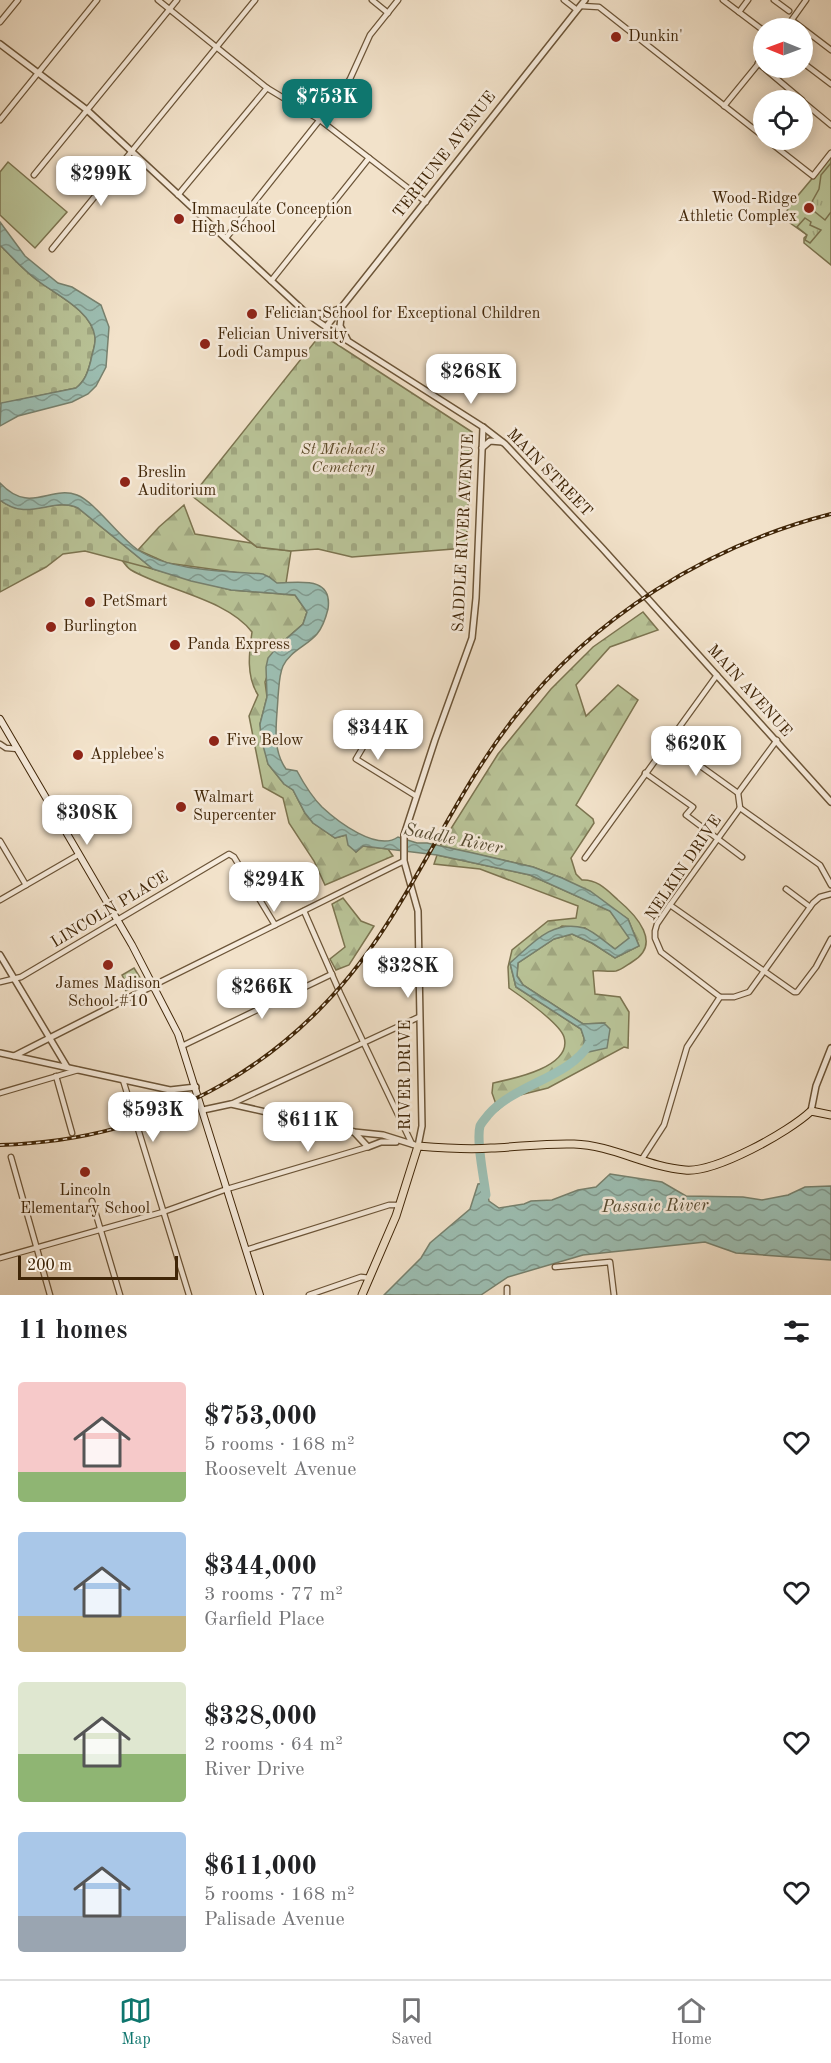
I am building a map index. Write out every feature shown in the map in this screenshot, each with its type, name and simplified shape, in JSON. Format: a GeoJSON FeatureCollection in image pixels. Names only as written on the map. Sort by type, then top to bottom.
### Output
{"type":"FeatureCollection","features":[{"type":"Feature","properties":{"kind":"main road"},"geometry":{"type":"LineString","coordinates":[[0,719],[154,985],[182,1046],[260,1295]]}},
{"type":"Feature","properties":{"kind":"main road"},"geometry":{"type":"LineString","coordinates":[[415,1145],[490,1149],[574,1144],[598,1147],[685,1171],[701,1169],[765,1142],[811,1111],[831,1115]]}},
{"type":"Feature","properties":{"kind":"main road","name":"RIVER DRIVE"},"geometry":{"type":"LineString","coordinates":[[362,1295],[399,1205],[415,1145]]}},
{"type":"Feature","properties":{"kind":"street"},"geometry":{"type":"LineString","coordinates":[[0,22],[18,0]]}},
{"type":"Feature","properties":{"kind":"street"},"geometry":{"type":"LineString","coordinates":[[0,120],[97,0]]}},
{"type":"Feature","properties":{"kind":"street"},"geometry":{"type":"LineString","coordinates":[[158,0],[267,88],[320,120],[426,202]]}},
{"type":"Feature","properties":{"kind":"street"},"geometry":{"type":"LineString","coordinates":[[34,175],[177,0]]}},
{"type":"Feature","properties":{"kind":"street"},"geometry":{"type":"LineString","coordinates":[[52,249],[255,0]]}},
{"type":"Feature","properties":{"kind":"street"},"geometry":{"type":"LineString","coordinates":[[372,0],[388,12]]}},
{"type":"Feature","properties":{"kind":"street"},"geometry":{"type":"LineString","coordinates":[[226,238],[350,79],[367,40],[398,0]]}},
{"type":"Feature","properties":{"kind":"street"},"geometry":{"type":"LineString","coordinates":[[564,0],[578,8],[599,7]]}},
{"type":"Feature","properties":{"kind":"street","name":"TERHUNE AVENUE"},"geometry":{"type":"LineString","coordinates":[[326,327],[585,0]]}},
{"type":"Feature","properties":{"kind":"street"},"geometry":{"type":"LineString","coordinates":[[596,0],[599,7],[753,129]]}},
{"type":"Feature","properties":{"kind":"street"},"geometry":{"type":"LineString","coordinates":[[723,0],[753,23]]}},
{"type":"Feature","properties":{"kind":"street"},"geometry":{"type":"LineString","coordinates":[[739,12],[748,0]]}},
{"type":"Feature","properties":{"kind":"street"},"geometry":{"type":"LineString","coordinates":[[774,0],[789,11]]}},
{"type":"Feature","properties":{"kind":"street"},"geometry":{"type":"LineString","coordinates":[[795,18],[806,0]]}},
{"type":"Feature","properties":{"kind":"street"},"geometry":{"type":"LineString","coordinates":[[813,36],[831,50]]}},
{"type":"Feature","properties":{"kind":"street","name":"MAIN STREET"},"geometry":{"type":"LineString","coordinates":[[0,44],[87,110],[306,313],[483,427],[505,444],[646,598]]}},
{"type":"Feature","properties":{"kind":"street"},"geometry":{"type":"LineString","coordinates":[[724,106],[753,69]]}},
{"type":"Feature","properties":{"kind":"street"},"geometry":{"type":"LineString","coordinates":[[813,70],[831,84]]}},
{"type":"Feature","properties":{"kind":"street"},"geometry":{"type":"LineString","coordinates":[[775,78],[789,90]]}},
{"type":"Feature","properties":{"kind":"street"},"geometry":{"type":"LineString","coordinates":[[178,195],[267,88]]}},
{"type":"Feature","properties":{"kind":"street"},"geometry":{"type":"LineString","coordinates":[[813,110],[831,125]]}},
{"type":"Feature","properties":{"kind":"street"},"geometry":{"type":"LineString","coordinates":[[780,150],[813,176],[831,153]]}},
{"type":"Feature","properties":{"kind":"street"},"geometry":{"type":"LineString","coordinates":[[271,281],[369,158]]}},
{"type":"Feature","properties":{"kind":"street"},"geometry":{"type":"LineString","coordinates":[[306,313],[332,313],[342,306]]}},
{"type":"Feature","properties":{"kind":"street"},"geometry":{"type":"LineString","coordinates":[[342,306],[340,326],[349,342]]}},
{"type":"Feature","properties":{"kind":"street","name":"SADDLE RIVER AVENUE"},"geometry":{"type":"LineString","coordinates":[[403,846],[416,796],[472,638],[476,598],[483,427]]}},
{"type":"Feature","properties":{"kind":"street"},"geometry":{"type":"LineString","coordinates":[[482,448],[490,441],[505,444]]}},
{"type":"Feature","properties":{"kind":"street","name":"MAIN AVENUE"},"geometry":{"type":"LineString","coordinates":[[646,598],[831,802]]}},
{"type":"Feature","properties":{"kind":"street"},"geometry":{"type":"LineString","coordinates":[[585,858],[717,675]]}},
{"type":"Feature","properties":{"kind":"street"},"geometry":{"type":"LineString","coordinates":[[382,715],[356,759],[416,796]]}},
{"type":"Feature","properties":{"kind":"street"},"geometry":{"type":"LineString","coordinates":[[740,808],[738,793],[777,740]]}},
{"type":"Feature","properties":{"kind":"street"},"geometry":{"type":"LineString","coordinates":[[667,742],[738,793]]}},
{"type":"Feature","properties":{"kind":"street"},"geometry":{"type":"LineString","coordinates":[[0,744],[6,748],[18,749]]}},
{"type":"Feature","properties":{"kind":"street"},"geometry":{"type":"LineString","coordinates":[[645,773],[693,807],[686,815],[742,857]]}},
{"type":"Feature","properties":{"kind":"street","name":"NELKIN DRIVE"},"geometry":{"type":"LineString","coordinates":[[720,997],[661,952],[655,938],[657,924],[740,808],[820,865],[831,885]]}},
{"type":"Feature","properties":{"kind":"street"},"geometry":{"type":"LineString","coordinates":[[0,841],[26,885]]}},
{"type":"Feature","properties":{"kind":"street","name":"RIVER DRIVE"},"geometry":{"type":"LineString","coordinates":[[403,846],[404,859],[418,911],[422,1126],[415,1145]]}},
{"type":"Feature","properties":{"kind":"street","name":"LINCOLN PLACE"},"geometry":{"type":"LineString","coordinates":[[0,982],[15,980],[231,854],[275,925]]}},
{"type":"Feature","properties":{"kind":"street"},"geometry":{"type":"LineString","coordinates":[[0,900],[78,855]]}},
{"type":"Feature","properties":{"kind":"street"},"geometry":{"type":"LineString","coordinates":[[14,1056],[404,859]]}},
{"type":"Feature","properties":{"kind":"street"},"geometry":{"type":"LineString","coordinates":[[786,889],[810,907]]}},
{"type":"Feature","properties":{"kind":"street"},"geometry":{"type":"LineString","coordinates":[[642,1159],[664,1125],[687,1047],[720,997],[734,998],[749,992],[810,907],[820,897],[831,894]]}},
{"type":"Feature","properties":{"kind":"street"},"geometry":{"type":"LineString","coordinates":[[670,905],[790,991],[797,992],[816,967],[831,939]]}},
{"type":"Feature","properties":{"kind":"street"},"geometry":{"type":"LineString","coordinates":[[304,911],[364,1043],[415,1145]]}},
{"type":"Feature","properties":{"kind":"street"},"geometry":{"type":"LineString","coordinates":[[0,955],[67,1067]]}},
{"type":"Feature","properties":{"kind":"street"},"geometry":{"type":"LineString","coordinates":[[182,1046],[332,975]]}},
{"type":"Feature","properties":{"kind":"street"},"geometry":{"type":"LineString","coordinates":[[203,1110],[231,1104],[420,1017]]}},
{"type":"Feature","properties":{"kind":"street"},"geometry":{"type":"LineString","coordinates":[[811,1111],[816,1086],[831,1048]]}},
{"type":"Feature","properties":{"kind":"street"},"geometry":{"type":"LineString","coordinates":[[0,1053],[170,1090],[196,1087]]}},
{"type":"Feature","properties":{"kind":"street"},"geometry":{"type":"LineString","coordinates":[[0,1093],[78,1070]]}},
{"type":"Feature","properties":{"kind":"street"},"geometry":{"type":"LineString","coordinates":[[56,1076],[72,1133]]}},
{"type":"Feature","properties":{"kind":"street"},"geometry":{"type":"LineString","coordinates":[[123,1080],[189,1295]]}},
{"type":"Feature","properties":{"kind":"street"},"geometry":{"type":"LineString","coordinates":[[231,1104],[354,1132],[383,1136],[415,1145]]}},
{"type":"Feature","properties":{"kind":"street"},"geometry":{"type":"LineString","coordinates":[[354,1132],[368,1147]]}},
{"type":"Feature","properties":{"kind":"street"},"geometry":{"type":"LineString","coordinates":[[0,1258],[163,1212],[227,1189],[381,1142],[400,1142]]}},
{"type":"Feature","properties":{"kind":"street"},"geometry":{"type":"LineString","coordinates":[[11,1157],[50,1295]]}},
{"type":"Feature","properties":{"kind":"street"},"geometry":{"type":"LineString","coordinates":[[92,1201],[120,1295]]}},
{"type":"Feature","properties":{"kind":"street"},"geometry":{"type":"LineString","coordinates":[[246,1250],[389,1205],[399,1205]]}},
{"type":"Feature","properties":{"kind":"street"},"geometry":{"type":"LineString","coordinates":[[555,1267],[610,1262],[614,1295]]}},
{"type":"Feature","properties":{"kind":"street"},"geometry":{"type":"LineString","coordinates":[[309,1295],[361,1277],[370,1278]]}},
{"type":"Feature","properties":{"kind":"street"},"geometry":{"type":"LineString","coordinates":[[507,1288],[507,1295]]}},
{"type":"Feature","properties":{"kind":"green space","name":"Wood-Ridge Athletic Complex"},"geometry":{"type":"Polygon","coordinates":[[[831,156],[831,265],[804,243],[807,235],[783,218],[790,205],[831,156]]]}},
{"type":"Feature","properties":{"kind":"green space"},"geometry":{"type":"Polygon","coordinates":[[[8,162],[67,212],[35,248],[0,215],[0,172],[8,162]]]}},
{"type":"Feature","properties":{"kind":"green space"},"geometry":{"type":"Polygon","coordinates":[[[831,163],[831,212],[825,220],[809,207],[819,189],[821,175],[831,163]]]}},
{"type":"Feature","properties":{"kind":"green space"},"geometry":{"type":"Polygon","coordinates":[[[805,218],[811,222],[810,225],[821,230],[810,243],[805,240],[807,235],[797,227],[805,218]]]}},
{"type":"Feature","properties":{"kind":"green space"},"geometry":{"type":"Polygon","coordinates":[[[0,245],[19,265],[81,312],[93,328],[95,343],[90,364],[84,379],[76,388],[0,404],[0,245]]]}},
{"type":"Feature","properties":{"kind":"green space","name":"St Michael's Cemetery"},"geometry":{"type":"Polygon","coordinates":[[[321,334],[472,432],[466,548],[352,557],[318,549],[291,551],[257,547],[192,496],[321,334]]]}},
{"type":"Feature","properties":{"kind":"green space"},"geometry":{"type":"Polygon","coordinates":[[[0,500],[10,508],[78,508],[153,569],[231,590],[295,595],[307,612],[303,624],[278,646],[265,682],[267,697],[260,724],[268,764],[284,784],[293,790],[313,823],[335,838],[346,835],[356,852],[363,846],[388,849],[393,856],[325,885],[314,861],[289,823],[283,798],[263,787],[249,716],[258,695],[250,672],[252,632],[241,621],[212,603],[131,570],[119,556],[0,516],[0,500]]]}},
{"type":"Feature","properties":{"kind":"green space"},"geometry":{"type":"Polygon","coordinates":[[[0,500],[10,506],[20,508],[69,505],[78,508],[153,569],[85,551],[63,554],[46,567],[0,592],[0,500]]]}},
{"type":"Feature","properties":{"kind":"green space"},"geometry":{"type":"Polygon","coordinates":[[[184,505],[195,534],[251,543],[257,547],[291,551],[286,583],[277,584],[269,577],[167,563],[138,550],[184,505]]]}},
{"type":"Feature","properties":{"kind":"green space"},"geometry":{"type":"Polygon","coordinates":[[[643,612],[658,630],[610,647],[576,685],[586,716],[618,685],[638,700],[576,805],[593,819],[594,823],[571,858],[576,874],[582,880],[597,883],[625,906],[639,921],[646,938],[641,955],[632,962],[618,970],[593,971],[595,994],[620,997],[629,1012],[628,1048],[624,1047],[548,1088],[512,1097],[498,1110],[492,1093],[493,1083],[539,1070],[559,1056],[564,1047],[564,1037],[556,1025],[509,988],[508,967],[512,950],[548,921],[576,918],[578,906],[480,869],[434,864],[437,855],[530,875],[610,911],[630,938],[615,949],[585,928],[562,926],[510,963],[516,987],[581,1029],[584,1038],[604,1023],[583,1024],[523,985],[517,976],[518,963],[554,939],[572,934],[592,943],[615,958],[639,946],[628,919],[562,878],[533,867],[440,846],[498,754],[551,689],[593,647],[643,612]]]}},
{"type":"Feature","properties":{"kind":"green space"},"geometry":{"type":"Polygon","coordinates":[[[343,898],[361,921],[374,926],[349,965],[336,970],[330,959],[345,947],[332,904],[343,898]]]}},
{"type":"Feature","properties":{"kind":"green space"},"geometry":{"type":"Polygon","coordinates":[[[134,968],[141,979],[140,982],[126,991],[121,982],[124,979],[122,975],[134,968]]]}},
{"type":"Feature","properties":{"kind":"water"},"geometry":{"type":"Polygon","coordinates":[[[0,222],[25,256],[58,283],[72,287],[101,305],[109,327],[106,367],[96,386],[88,394],[72,402],[18,416],[0,426],[1,403],[76,388],[87,372],[95,337],[93,328],[81,312],[19,265],[0,245],[0,222]]]}},
{"type":"Feature","properties":{"kind":"water","name":"Saddle River"},"geometry":{"type":"Polygon","coordinates":[[[0,483],[21,497],[40,497],[58,493],[77,495],[91,504],[138,550],[166,562],[198,569],[263,574],[277,583],[304,582],[320,586],[328,598],[328,609],[321,629],[290,656],[281,673],[276,734],[281,761],[286,769],[297,771],[318,803],[358,833],[379,841],[389,841],[398,837],[533,867],[590,891],[628,919],[639,946],[615,958],[592,943],[572,934],[554,939],[518,963],[517,976],[523,985],[583,1024],[604,1023],[610,1029],[607,1048],[584,1053],[584,1038],[581,1029],[516,987],[510,963],[543,935],[562,927],[584,928],[615,949],[629,938],[610,911],[530,875],[437,855],[363,846],[356,852],[348,845],[346,835],[335,838],[313,823],[293,790],[284,784],[268,764],[260,724],[267,697],[266,667],[268,658],[278,646],[303,624],[307,612],[295,595],[231,590],[153,569],[78,508],[59,505],[21,509],[11,506],[0,500],[0,483]]]}},
{"type":"Feature","properties":{"kind":"water","name":"Passaic River"},"geometry":{"type":"Polygon","coordinates":[[[610,1174],[662,1182],[686,1196],[743,1197],[762,1200],[788,1195],[805,1187],[831,1186],[831,1260],[736,1253],[705,1242],[583,1255],[508,1277],[481,1295],[384,1295],[421,1258],[430,1243],[470,1209],[478,1184],[486,1183],[489,1201],[499,1208],[531,1201],[552,1200],[578,1190],[596,1187],[610,1174]]]}},
{"type":"Feature","properties":{"kind":"waterway","name":"Saddle River"},"geometry":{"type":"LineString","coordinates":[[486,1195],[479,1141],[482,1123],[499,1104],[569,1065],[589,1044]]}},
{"type":"Feature","properties":{"kind":"railway"},"geometry":{"type":"LineString","coordinates":[[0,1145],[60,1140],[118,1128],[172,1109],[222,1084],[269,1053],[313,1016],[352,973],[387,924],[463,793],[496,742],[545,682],[579,648],[656,590],[697,566],[740,545],[831,514]]}},
{"type":"Feature","properties":{"kind":"place","name":"Dunkin'"},"geometry":{"type":"Point","coordinates":[616,37]}},
{"type":"Feature","properties":{"kind":"place","name":"Wood-Ridge Athletic Complex"},"geometry":{"type":"Point","coordinates":[809,208]}},
{"type":"Feature","properties":{"kind":"place","name":"Immaculate Conception High School"},"geometry":{"type":"Point","coordinates":[179,219]}},
{"type":"Feature","properties":{"kind":"place","name":"Felician School for Exceptional Children"},"geometry":{"type":"Point","coordinates":[252,314]}},
{"type":"Feature","properties":{"kind":"place","name":"Felician University Lodi Campus"},"geometry":{"type":"Point","coordinates":[205,344]}},
{"type":"Feature","properties":{"kind":"place","name":"Breslin Auditorium"},"geometry":{"type":"Point","coordinates":[125,482]}},
{"type":"Feature","properties":{"kind":"place","name":"PetSmart"},"geometry":{"type":"Point","coordinates":[90,602]}},
{"type":"Feature","properties":{"kind":"place","name":"Burlington"},"geometry":{"type":"Point","coordinates":[51,627]}},
{"type":"Feature","properties":{"kind":"place","name":"Panda Express"},"geometry":{"type":"Point","coordinates":[175,645]}},
{"type":"Feature","properties":{"kind":"place","name":"Five Below"},"geometry":{"type":"Point","coordinates":[214,741]}},
{"type":"Feature","properties":{"kind":"place","name":"Applebee's"},"geometry":{"type":"Point","coordinates":[78,755]}},
{"type":"Feature","properties":{"kind":"place","name":"Walmart Supercenter"},"geometry":{"type":"Point","coordinates":[181,807]}},
{"type":"Feature","properties":{"kind":"place","name":"James Madison School #10"},"geometry":{"type":"Point","coordinates":[108,965]}},
{"type":"Feature","properties":{"kind":"place","name":"Lincoln Elementary School"},"geometry":{"type":"Point","coordinates":[85,1172]}}]}
